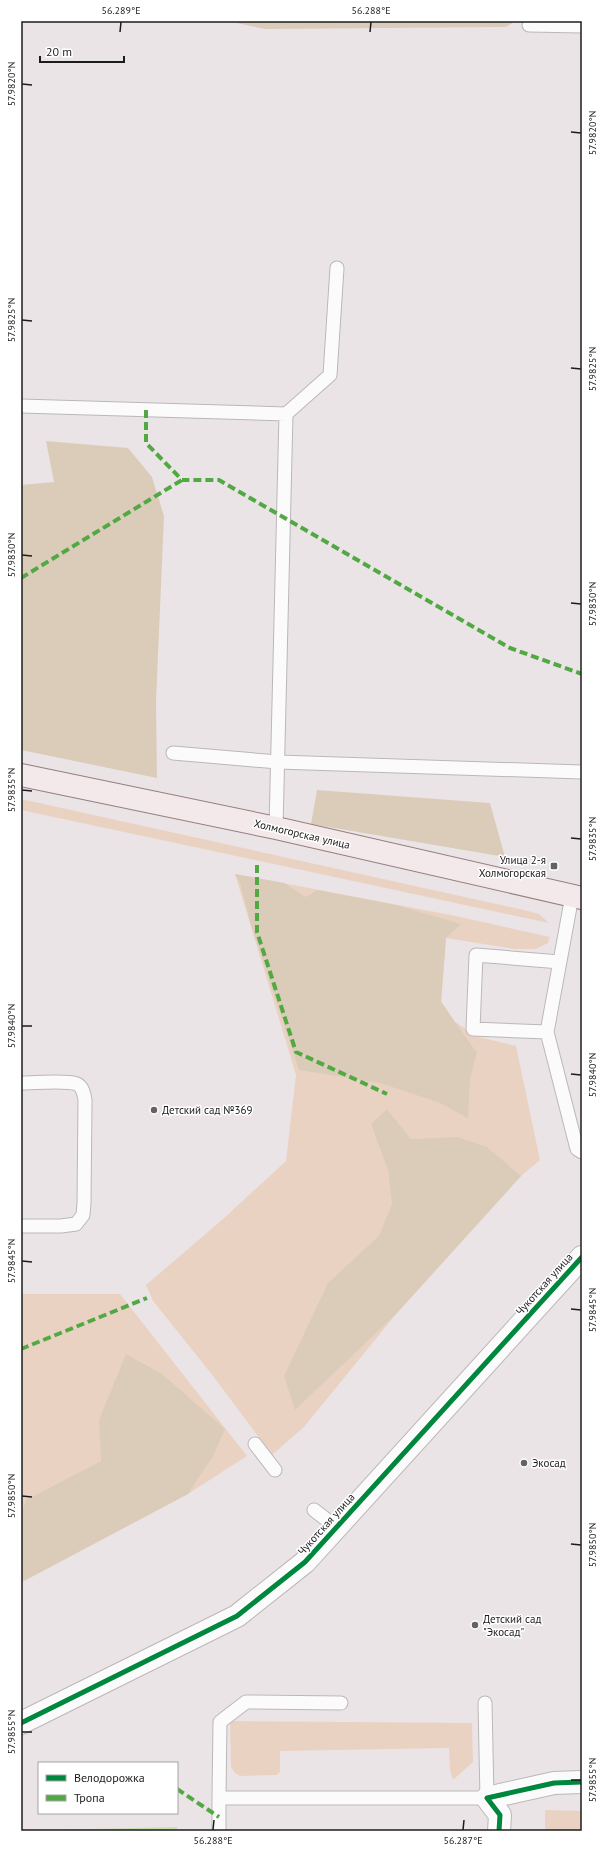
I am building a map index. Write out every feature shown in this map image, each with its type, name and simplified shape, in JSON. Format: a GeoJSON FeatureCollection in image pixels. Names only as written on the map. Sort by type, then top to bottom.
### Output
{"type":"FeatureCollection","features":[{"type":"Feature","properties":{"kind":"main road","name":"Холмогорская улица"},"geometry":{"type":"LineString","coordinates":[[21,775],[276,828],[577,897]]}},
{"type":"Feature","properties":{"kind":"street","name":"Чукотская улица"},"geometry":{"type":"LineString","coordinates":[[21,1723],[237,1616],[305,1562],[336,1526],[582,1257]]}},
{"type":"Feature","properties":{"kind":"street"},"geometry":{"type":"LineString","coordinates":[[499,1831],[500,1815],[487,1798],[554,1783],[582,1782]]}},
{"type":"Feature","properties":{"kind":"lane"},"geometry":{"type":"LineString","coordinates":[[529,25],[582,26]]}},
{"type":"Feature","properties":{"kind":"lane"},"geometry":{"type":"LineString","coordinates":[[21,406],[286,414],[330,375],[337,268]]}},
{"type":"Feature","properties":{"kind":"lane"},"geometry":{"type":"LineString","coordinates":[[276,828],[286,414]]}},
{"type":"Feature","properties":{"kind":"lane"},"geometry":{"type":"LineString","coordinates":[[173,753],[278,762],[582,772]]}},
{"type":"Feature","properties":{"kind":"lane"},"geometry":{"type":"LineString","coordinates":[[577,897],[560,962],[547,1032],[577,1148],[582,1152]]}},
{"type":"Feature","properties":{"kind":"lane"},"geometry":{"type":"LineString","coordinates":[[547,1032],[474,1029],[476,955],[560,962]]}},
{"type":"Feature","properties":{"kind":"lane"},"geometry":{"type":"LineString","coordinates":[[21,1226],[61,1226],[76,1224],[83,1215],[85,1100],[84,1091],[77,1085],[67,1083],[22,1083]]}},
{"type":"Feature","properties":{"kind":"lane"},"geometry":{"type":"LineString","coordinates":[[256,1444],[275,1470]]}},
{"type":"Feature","properties":{"kind":"lane"},"geometry":{"type":"LineString","coordinates":[[314,1510],[336,1526]]}},
{"type":"Feature","properties":{"kind":"lane"},"geometry":{"type":"LineString","coordinates":[[219,1831],[218,1798],[220,1722],[246,1702],[341,1702]]}},
{"type":"Feature","properties":{"kind":"lane"},"geometry":{"type":"LineString","coordinates":[[218,1798],[487,1798],[485,1703]]}},
{"type":"Feature","properties":{"kind":"shaded area"},"geometry":{"type":"Polygon","coordinates":[[[227,21],[516,21],[506,27],[265,29],[227,21]]]}},
{"type":"Feature","properties":{"kind":"shaded area"},"geometry":{"type":"Polygon","coordinates":[[[46,441],[128,448],[152,477],[164,516],[156,701],[157,778],[21,750],[21,485],[54,482],[46,441]]]}},
{"type":"Feature","properties":{"kind":"shaded area"},"geometry":{"type":"Polygon","coordinates":[[[317,790],[490,803],[505,857],[311,824],[317,790]]]}},
{"type":"Feature","properties":{"kind":"shaded area"},"geometry":{"type":"Polygon","coordinates":[[[21,799],[524,910],[539,914],[549,923],[21,810],[21,799]]]}},
{"type":"Feature","properties":{"kind":"shaded area"},"geometry":{"type":"Polygon","coordinates":[[[235,874],[451,915],[550,937],[548,943],[536,949],[515,949],[446,938],[441,1001],[455,1022],[479,1037],[516,1046],[540,1160],[521,1176],[397,1313],[304,1427],[272,1455],[213,1376],[153,1301],[146,1285],[223,1219],[286,1161],[296,1075],[235,874]]]}},
{"type":"Feature","properties":{"kind":"shaded area"},"geometry":{"type":"Polygon","coordinates":[[[235,874],[284,883],[306,897],[317,890],[396,905],[461,924],[446,938],[441,1002],[477,1053],[470,1078],[468,1118],[440,1103],[380,1083],[299,1070],[251,925],[240,883],[235,874]]]}},
{"type":"Feature","properties":{"kind":"shaded area"},"geometry":{"type":"Polygon","coordinates":[[[387,1109],[411,1139],[458,1137],[487,1147],[521,1176],[397,1313],[295,1410],[284,1376],[328,1283],[379,1236],[392,1204],[388,1170],[371,1124],[387,1109]]]}},
{"type":"Feature","properties":{"kind":"shaded area"},"geometry":{"type":"Polygon","coordinates":[[[21,1294],[120,1294],[247,1456],[188,1494],[21,1582],[21,1294]]]}},
{"type":"Feature","properties":{"kind":"shaded area"},"geometry":{"type":"Polygon","coordinates":[[[126,1354],[162,1374],[225,1429],[213,1456],[188,1494],[24,1581],[21,1577],[21,1515],[26,1500],[101,1461],[99,1420],[126,1354]]]}},
{"type":"Feature","properties":{"kind":"shaded area"},"geometry":{"type":"Polygon","coordinates":[[[230,1721],[472,1723],[473,1762],[453,1780],[450,1770],[449,1748],[280,1751],[280,1772],[276,1775],[240,1776],[235,1773],[231,1767],[230,1721]]]}},
{"type":"Feature","properties":{"kind":"shaded area"},"geometry":{"type":"Polygon","coordinates":[[[545,1810],[582,1811],[582,1831],[545,1831],[545,1810]]]}},
{"type":"Feature","properties":{"kind":"green space"},"geometry":{"type":"Polygon","coordinates":[[[177,1827],[177,1831],[49,1831],[49,1830],[177,1827]]]}},
{"type":"Feature","properties":{"kind":"marked path"},"geometry":{"type":"LineString","coordinates":[[146,410],[146,443],[182,480],[219,480],[510,648],[582,674]]}},
{"type":"Feature","properties":{"kind":"marked path"},"geometry":{"type":"LineString","coordinates":[[21,578],[182,480]]}},
{"type":"Feature","properties":{"kind":"marked path"},"geometry":{"type":"LineString","coordinates":[[257,865],[257,932],[296,1052],[387,1094]]}},
{"type":"Feature","properties":{"kind":"marked path"},"geometry":{"type":"LineString","coordinates":[[21,1349],[147,1298]]}},
{"type":"Feature","properties":{"kind":"marked path"},"geometry":{"type":"LineString","coordinates":[[178,1790],[219,1817]]}},
{"type":"Feature","properties":{"kind":"cycle path"},"geometry":{"type":"LineString","coordinates":[[21,1723],[237,1616],[305,1562],[582,1257]]}},
{"type":"Feature","properties":{"kind":"cycle path"},"geometry":{"type":"LineString","coordinates":[[499,1831],[500,1815],[487,1798],[554,1783],[582,1782]]}},
{"type":"Feature","properties":{"kind":"place","name":"Улица 2-я Холмогорская"},"geometry":{"type":"Point","coordinates":[554,866]}},
{"type":"Feature","properties":{"kind":"place","name":"Детский сад №369"},"geometry":{"type":"Point","coordinates":[154,1110]}},
{"type":"Feature","properties":{"kind":"place","name":"Экосад"},"geometry":{"type":"Point","coordinates":[524,1463]}},
{"type":"Feature","properties":{"kind":"place","name":"Детский сад \"Экосад\""},"geometry":{"type":"Point","coordinates":[475,1625]}}]}
